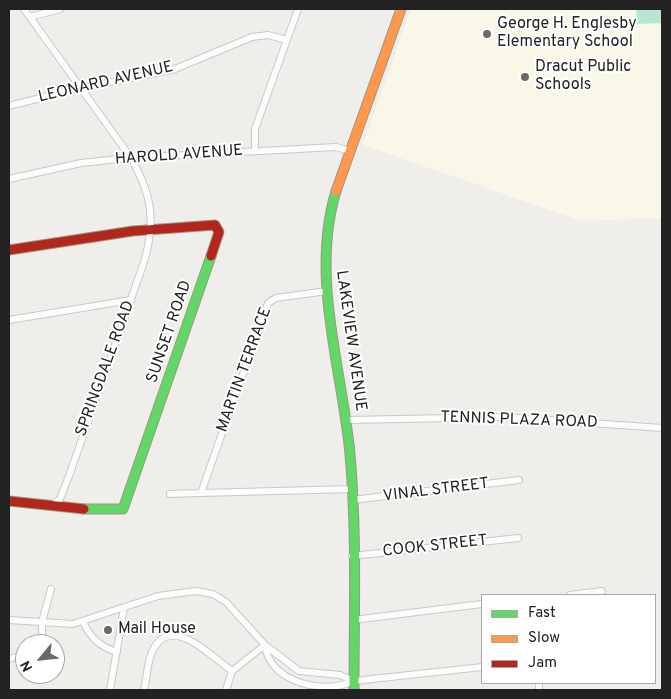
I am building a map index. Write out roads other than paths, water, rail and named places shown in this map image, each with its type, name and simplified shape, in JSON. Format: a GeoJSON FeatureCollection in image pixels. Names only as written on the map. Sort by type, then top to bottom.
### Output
{"type":"FeatureCollection","features":[{"type":"Feature","properties":{"kind":"main road","name":"LAKEVIEW AVENUE"},"geometry":{"type":"LineString","coordinates":[[354,686],[352,489],[346,420],[327,291],[325,262],[328,224],[336,193],[401,9]]}},
{"type":"Feature","properties":{"kind":"main road","name":"SUNSET ROAD"},"geometry":{"type":"LineString","coordinates":[[52,505],[84,509],[122,509],[149,439],[219,232],[215,225],[150,229]]}},
{"type":"Feature","properties":{"kind":"main road"},"geometry":{"type":"LineString","coordinates":[[9,250],[84,237],[150,229]]}},
{"type":"Feature","properties":{"kind":"main road"},"geometry":{"type":"LineString","coordinates":[[9,501],[52,505]]}},
{"type":"Feature","properties":{"kind":"street","name":"SPRINGDALE ROAD"},"geometry":{"type":"LineString","coordinates":[[24,9],[131,158],[145,182],[151,239],[69,476],[60,499],[52,505]]}},
{"type":"Feature","properties":{"kind":"street"},"geometry":{"type":"LineString","coordinates":[[30,17],[60,9]]}},
{"type":"Feature","properties":{"kind":"street"},"geometry":{"type":"LineString","coordinates":[[255,151],[255,129],[298,9]]}},
{"type":"Feature","properties":{"kind":"street","name":"LEONARD AVENUE"},"geometry":{"type":"LineString","coordinates":[[9,106],[80,88],[175,69],[252,37],[268,35],[287,40]]}},
{"type":"Feature","properties":{"kind":"street","name":"HAROLD AVENUE"},"geometry":{"type":"LineString","coordinates":[[9,179],[81,163],[131,158],[336,147],[350,151]]}},
{"type":"Feature","properties":{"kind":"street","name":"MARTIN TERRACE"},"geometry":{"type":"LineString","coordinates":[[201,493],[268,303],[276,298],[327,291]]}},
{"type":"Feature","properties":{"kind":"street"},"geometry":{"type":"LineString","coordinates":[[9,320],[131,300]]}},
{"type":"Feature","properties":{"kind":"street","name":"TENNIS PLAZA ROAD"},"geometry":{"type":"LineString","coordinates":[[346,420],[505,417],[662,428]]}},
{"type":"Feature","properties":{"kind":"street","name":"VINAL STREET"},"geometry":{"type":"LineString","coordinates":[[352,500],[519,480]]}},
{"type":"Feature","properties":{"kind":"street"},"geometry":{"type":"LineString","coordinates":[[170,494],[352,489]]}},
{"type":"Feature","properties":{"kind":"street","name":"COOK STREET"},"geometry":{"type":"LineString","coordinates":[[352,556],[518,538]]}},
{"type":"Feature","properties":{"kind":"street"},"geometry":{"type":"LineString","coordinates":[[42,634],[42,622],[51,589]]}},
{"type":"Feature","properties":{"kind":"street"},"geometry":{"type":"LineString","coordinates":[[9,620],[24,619],[65,624],[83,621],[180,592],[196,591],[213,594],[226,602],[265,645],[299,671],[340,675],[354,686]]}},
{"type":"Feature","properties":{"kind":"street"},"geometry":{"type":"LineString","coordinates":[[578,594],[602,591]]}},
{"type":"Feature","properties":{"kind":"street"},"geometry":{"type":"LineString","coordinates":[[353,620],[481,604]]}},
{"type":"Feature","properties":{"kind":"street"},"geometry":{"type":"LineString","coordinates":[[110,690],[124,608]]}},
{"type":"Feature","properties":{"kind":"street"},"geometry":{"type":"LineString","coordinates":[[83,621],[89,633],[98,643],[117,652]]}},
{"type":"Feature","properties":{"kind":"street"},"geometry":{"type":"LineString","coordinates":[[144,690],[154,649],[163,639],[171,636],[188,638],[232,671]]}},
{"type":"Feature","properties":{"kind":"street"},"geometry":{"type":"LineString","coordinates":[[226,690],[232,671],[265,645]]}},
{"type":"Feature","properties":{"kind":"street"},"geometry":{"type":"LineString","coordinates":[[265,645],[266,655],[291,679],[306,685],[323,687],[354,686],[481,667]]}},
{"type":"Feature","properties":{"kind":"place","name":"George H. Englesby Elementary School"},"geometry":{"type":"Point","coordinates":[487,34]}},
{"type":"Feature","properties":{"kind":"place","name":"Dracut Public Schools"},"geometry":{"type":"Point","coordinates":[525,77]}},
{"type":"Feature","properties":{"kind":"place","name":"Mail House"},"geometry":{"type":"Point","coordinates":[108,630]}}]}
